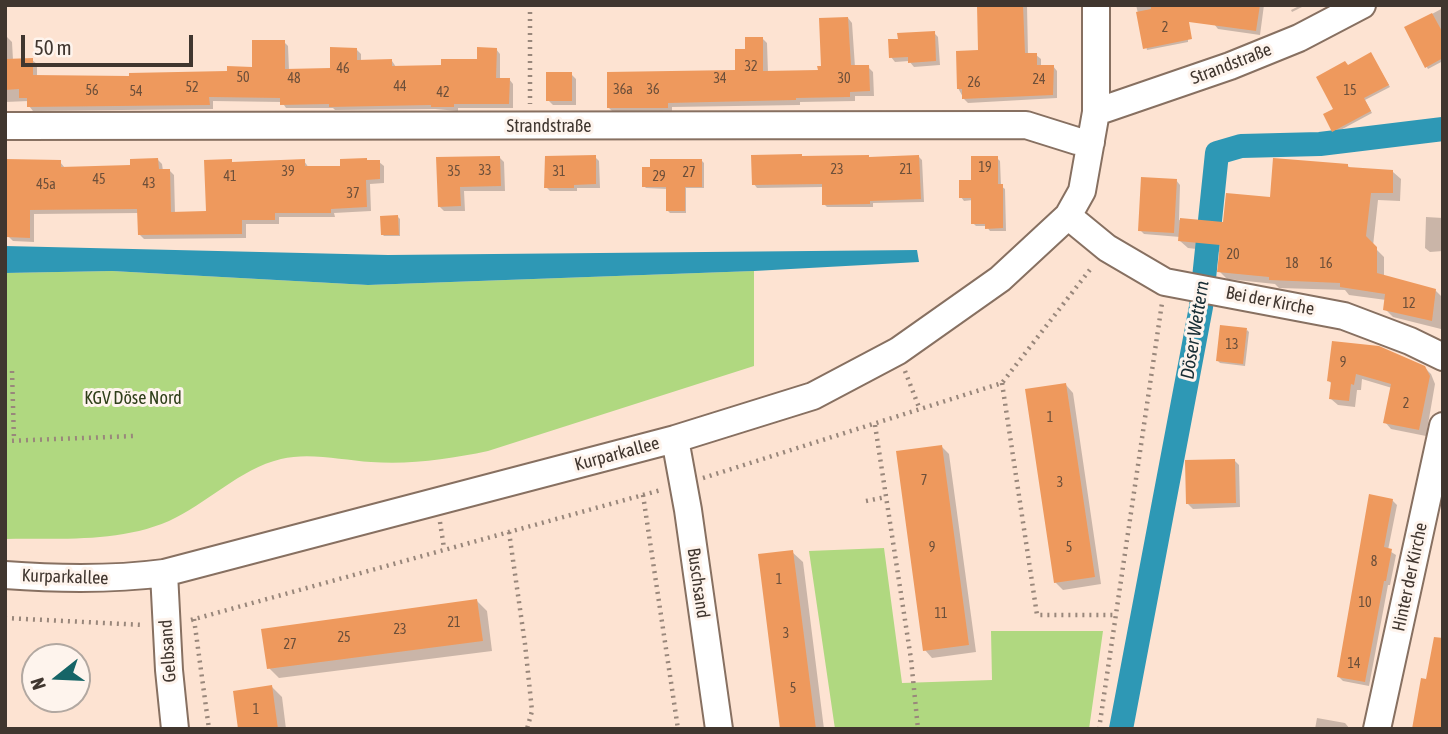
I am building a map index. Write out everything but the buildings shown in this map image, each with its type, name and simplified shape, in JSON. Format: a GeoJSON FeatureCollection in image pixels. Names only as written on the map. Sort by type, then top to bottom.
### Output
{"type":"FeatureCollection","features":[{"type":"Feature","properties":{"kind":"street","name":"Kurparkallee"},"geometry":{"type":"LineString","coordinates":[[5,575],[123,579],[164,573],[675,439],[813,396],[898,351],[1000,279],[1068,216],[1082,191],[1096,112],[1096,5]]}},
{"type":"Feature","properties":{"kind":"street","name":"Strandstraße"},"geometry":{"type":"LineString","coordinates":[[1096,112],[1242,61],[1298,38],[1362,5]]}},
{"type":"Feature","properties":{"kind":"street","name":"Strandstraße"},"geometry":{"type":"LineString","coordinates":[[5,126],[1026,125],[1077,141],[1091,142]]}},
{"type":"Feature","properties":{"kind":"street","name":"Bei der Kirche"},"geometry":{"type":"LineString","coordinates":[[1068,216],[1107,248],[1173,283],[1344,316],[1410,341],[1443,357]]}},
{"type":"Feature","properties":{"kind":"street","name":"Hinter der Kirche"},"geometry":{"type":"LineString","coordinates":[[1377,729],[1443,426]]}},
{"type":"Feature","properties":{"kind":"street","name":"Buschsand"},"geometry":{"type":"LineString","coordinates":[[675,439],[688,510],[719,729]]}},
{"type":"Feature","properties":{"kind":"street","name":"Gelbsand"},"geometry":{"type":"LineString","coordinates":[[164,573],[176,729]]}},
{"type":"Feature","properties":{"kind":"path"},"geometry":{"type":"LineString","coordinates":[[530,5],[530,126]]}},
{"type":"Feature","properties":{"kind":"path"},"geometry":{"type":"LineString","coordinates":[[1099,729],[1173,283]]}},
{"type":"Feature","properties":{"kind":"path"},"geometry":{"type":"LineString","coordinates":[[898,351],[920,410]]}},
{"type":"Feature","properties":{"kind":"path"},"geometry":{"type":"LineString","coordinates":[[5,371],[12,371],[14,440]]}},
{"type":"Feature","properties":{"kind":"path"},"geometry":{"type":"LineString","coordinates":[[1002,383],[1038,615],[1116,615]]}},
{"type":"Feature","properties":{"kind":"path"},"geometry":{"type":"LineString","coordinates":[[875,425],[911,659],[918,729]]}},
{"type":"Feature","properties":{"kind":"path"},"geometry":{"type":"LineString","coordinates":[[5,440],[134,436]]}},
{"type":"Feature","properties":{"kind":"path"},"geometry":{"type":"LineString","coordinates":[[643,495],[678,729]]}},
{"type":"Feature","properties":{"kind":"path"},"geometry":{"type":"LineString","coordinates":[[866,500],[886,497]]}},
{"type":"Feature","properties":{"kind":"path"},"geometry":{"type":"LineString","coordinates":[[509,532],[532,711],[527,729]]}},
{"type":"Feature","properties":{"kind":"path"},"geometry":{"type":"LineString","coordinates":[[5,618],[166,626],[194,619],[209,729]]}},
{"type":"Feature","properties":{"kind":"green space","name":"KGV Döse Nord"},"geometry":{"type":"Polygon","coordinates":[[[112,271],[368,285],[754,271],[754,366],[488,451],[445,459],[400,463],[314,456],[281,459],[251,471],[183,514],[150,528],[88,538],[5,539],[5,273],[112,271]]]}},
{"type":"Feature","properties":{"kind":"green space"},"geometry":{"type":"Polygon","coordinates":[[[884,548],[902,683],[992,680],[991,631],[1103,631],[1089,729],[835,729],[809,551],[884,548]]]}},
{"type":"Feature","properties":{"kind":"water"},"geometry":{"type":"Polygon","coordinates":[[[5,246],[388,255],[917,250],[919,262],[754,271],[368,285],[112,271],[5,273],[5,246]]]}},
{"type":"Feature","properties":{"kind":"waterway","name":"Döser Wettern"},"geometry":{"type":"LineString","coordinates":[[1121,729],[1201,307],[1217,153],[1241,146],[1320,144],[1443,129]]}}]}
